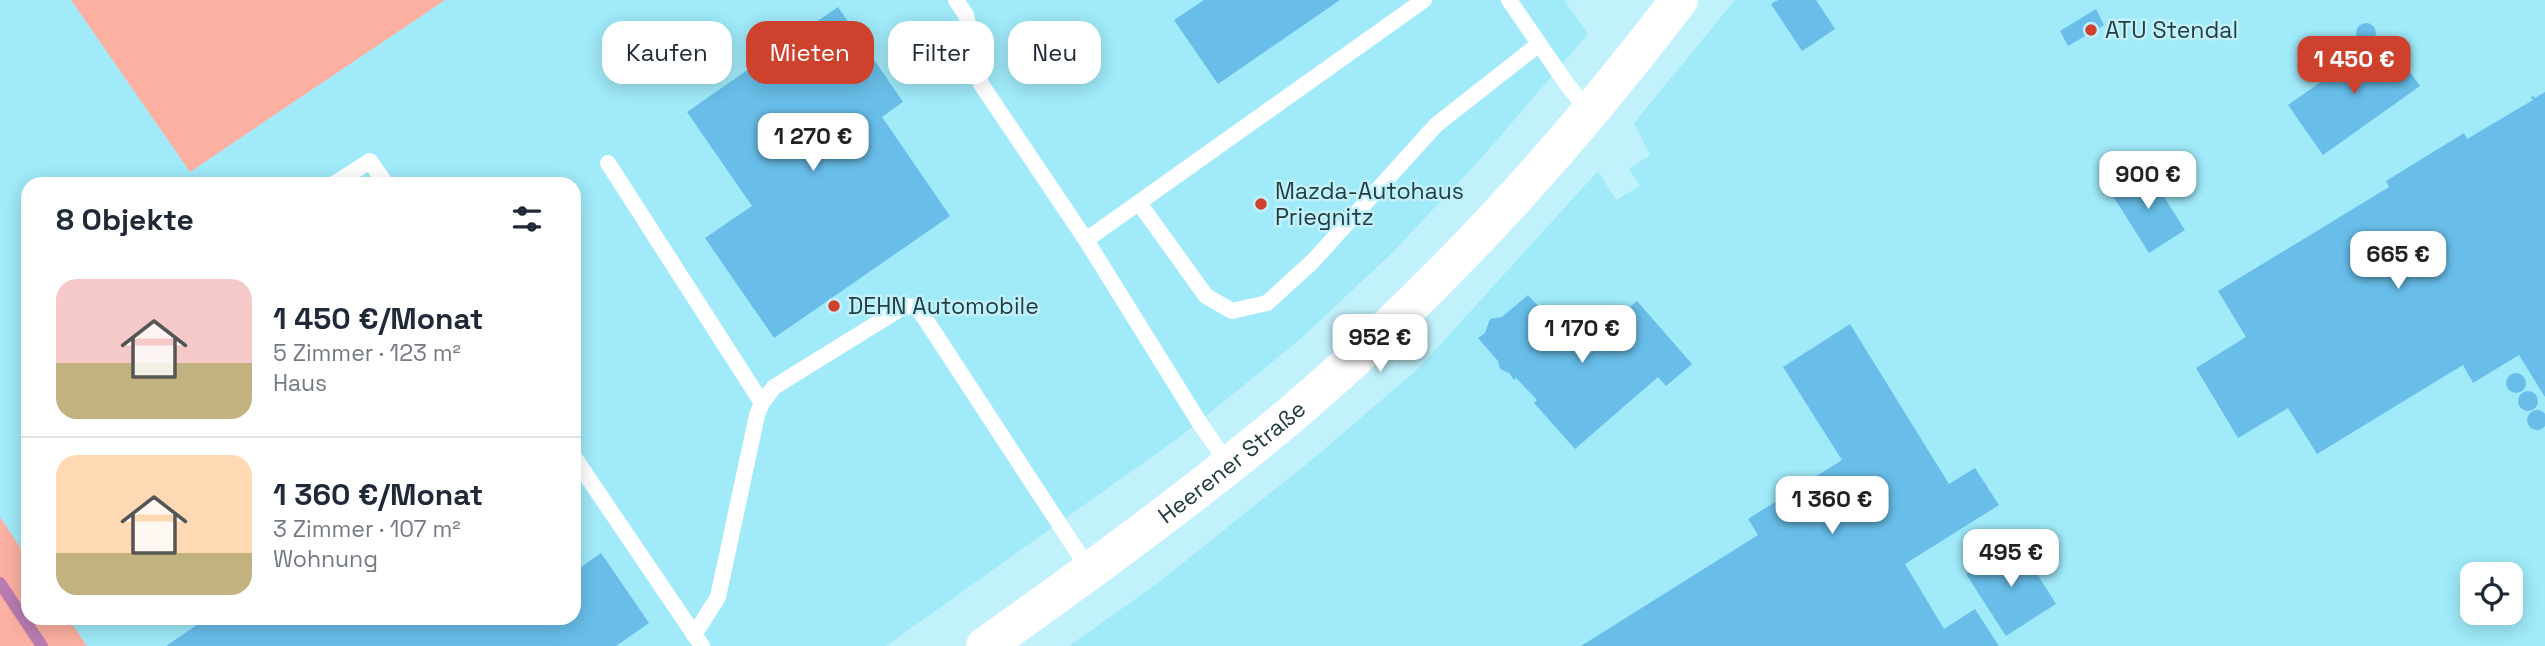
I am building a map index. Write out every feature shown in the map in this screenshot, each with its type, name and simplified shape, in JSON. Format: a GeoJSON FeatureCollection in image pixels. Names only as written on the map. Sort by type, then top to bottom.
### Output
{"type":"FeatureCollection","features":[{"type":"Feature","properties":{"kind":"main road","name":"Heerener Straße"},"geometry":{"type":"LineString","coordinates":[[985,646],[1090,571],[1229,465],[1294,411],[1414,302],[1503,211],[1591,113],[1679,0]]}},
{"type":"Feature","properties":{"kind":"lane"},"geometry":{"type":"LineString","coordinates":[[956,0],[966,15],[981,84],[1086,240],[1201,425],[1229,465]]}},
{"type":"Feature","properties":{"kind":"lane"},"geometry":{"type":"LineString","coordinates":[[1086,240],[1424,0]]}},
{"type":"Feature","properties":{"kind":"lane"},"geometry":{"type":"LineString","coordinates":[[1509,0],[1591,113]]}},
{"type":"Feature","properties":{"kind":"lane"},"geometry":{"type":"LineString","coordinates":[[1139,203],[1206,296],[1232,311],[1267,303],[1313,261],[1436,125],[1539,44]]}},
{"type":"Feature","properties":{"kind":"lane"},"geometry":{"type":"LineString","coordinates":[[345,177],[370,161],[381,177]]}},
{"type":"Feature","properties":{"kind":"lane"},"geometry":{"type":"LineString","coordinates":[[608,163],[762,403]]}},
{"type":"Feature","properties":{"kind":"lane"},"geometry":{"type":"LineString","coordinates":[[698,640],[718,597],[757,415],[762,403],[774,387],[905,306],[915,307],[922,314],[1090,571]]}},
{"type":"Feature","properties":{"kind":"lane"},"geometry":{"type":"LineString","coordinates":[[581,467],[698,640]]}},
{"type":"Feature","properties":{"kind":"shaded area"},"geometry":{"type":"Polygon","coordinates":[[[0,0],[71,0],[190,172],[445,0],[1564,0],[1588,34],[1484,155],[1392,253],[1297,342],[1181,436],[886,646],[87,646],[73,625],[581,625],[581,177],[21,177],[21,548],[0,517],[0,0]]]}},
{"type":"Feature","properties":{"kind":"shaded area"},"geometry":{"type":"Polygon","coordinates":[[[71,0],[445,0],[190,172],[71,0]]]}},
{"type":"Feature","properties":{"kind":"shaded area"},"geometry":{"type":"Polygon","coordinates":[[[1735,0],[2545,0],[2545,646],[1069,646],[1158,583],[1313,459],[1420,367],[1598,171],[1616,200],[1640,186],[1629,169],[1650,155],[1634,123],[1735,0]]]}},
{"type":"Feature","properties":{"kind":"shaded area"},"geometry":{"type":"Polygon","coordinates":[[[0,517],[21,548],[21,625],[73,625],[87,646],[0,646],[0,517]]]}},
{"type":"Feature","properties":{"kind":"building"},"geometry":{"type":"Polygon","coordinates":[[[1204,0],[1340,0],[1218,84],[1174,20],[1204,0]]]}},
{"type":"Feature","properties":{"kind":"building"},"geometry":{"type":"Polygon","coordinates":[[[1778,0],[1816,0],[1835,29],[1802,51],[1771,4],[1778,0]]]}},
{"type":"Feature","properties":{"kind":"building"},"geometry":{"type":"Polygon","coordinates":[[[838,7],[848,21],[818,21],[838,7]]]}},
{"type":"Feature","properties":{"kind":"building"},"geometry":{"type":"Polygon","coordinates":[[[2096,9],[2104,25],[2068,46],[2060,31],[2096,9]]]}},
{"type":"Feature","properties":{"kind":"building"},"geometry":{"type":"Polygon","coordinates":[[[2366,23],[2373,26],[2376,33],[2373,40],[2366,43],[2359,40],[2356,33],[2359,26],[2366,23]]]}},
{"type":"Feature","properties":{"kind":"building"},"geometry":{"type":"Polygon","coordinates":[[[2385,37],[2420,86],[2323,155],[2288,105],[2385,37]]]}},
{"type":"Feature","properties":{"kind":"building"},"geometry":{"type":"Polygon","coordinates":[[[2346,38],[2353,41],[2356,48],[2353,55],[2346,58],[2339,55],[2336,48],[2339,41],[2346,38]]]}},
{"type":"Feature","properties":{"kind":"building"},"geometry":{"type":"Polygon","coordinates":[[[874,60],[888,84],[903,102],[882,117],[950,216],[774,338],[705,238],[752,206],[687,112],[727,84],[732,84],[732,81],[746,71],[746,84],[874,84],[874,60]]]}},
{"type":"Feature","properties":{"kind":"building"},"geometry":{"type":"Polygon","coordinates":[[[2545,92],[2545,397],[2519,355],[2473,383],[2463,365],[2317,454],[2288,408],[2238,438],[2196,368],[2246,337],[2218,291],[2389,187],[2386,181],[2464,133],[2467,139],[2533,100],[2531,97],[2535,98],[2545,92]]]}},
{"type":"Feature","properties":{"kind":"building"},"geometry":{"type":"Polygon","coordinates":[[[2147,170],[2185,230],[2149,253],[2111,193],[2147,170]]]}},
{"type":"Feature","properties":{"kind":"building"},"geometry":{"type":"Polygon","coordinates":[[[1528,295],[1561,331],[1576,332],[1575,346],[1584,359],[1617,330],[1611,323],[1637,301],[1692,364],[1666,386],[1658,377],[1575,449],[1534,403],[1537,400],[1516,378],[1514,380],[1509,373],[1500,369],[1498,361],[1478,338],[1485,333],[1490,319],[1502,317],[1528,295]]]}},
{"type":"Feature","properties":{"kind":"building"},"geometry":{"type":"Polygon","coordinates":[[[1850,324],[1949,484],[1975,468],[1999,505],[1905,564],[1944,629],[1975,609],[1999,646],[1581,646],[1758,535],[1748,519],[1842,460],[1783,367],[1850,324]]]}},
{"type":"Feature","properties":{"kind":"building"},"geometry":{"type":"Polygon","coordinates":[[[2516,373],[2523,376],[2526,383],[2523,390],[2516,393],[2509,390],[2506,383],[2509,376],[2516,373]]]}},
{"type":"Feature","properties":{"kind":"building"},"geometry":{"type":"Polygon","coordinates":[[[2528,391],[2535,394],[2538,401],[2535,408],[2528,411],[2521,408],[2518,401],[2521,394],[2528,391]]]}},
{"type":"Feature","properties":{"kind":"building"},"geometry":{"type":"Polygon","coordinates":[[[2537,410],[2544,413],[2544,427],[2537,430],[2530,427],[2527,420],[2530,413],[2537,410]]]}},
{"type":"Feature","properties":{"kind":"building"},"geometry":{"type":"Polygon","coordinates":[[[2017,542],[2056,604],[2006,636],[1966,574],[2017,542]]]}},
{"type":"Feature","properties":{"kind":"building"},"geometry":{"type":"Polygon","coordinates":[[[601,553],[649,623],[616,646],[166,646],[197,625],[581,625],[581,567],[601,553]]]}},
{"type":"Feature","properties":{"kind":"waterway"},"geometry":{"type":"LineString","coordinates":[[0,583],[21,614]]}},
{"type":"Feature","properties":{"kind":"waterway"},"geometry":{"type":"LineString","coordinates":[[28,625],[42,646]]}},
{"type":"Feature","properties":{"kind":"place","name":"ATU Stendal"},"geometry":{"type":"Point","coordinates":[2091,30]}},
{"type":"Feature","properties":{"kind":"place","name":"Mazda-Autohaus Priegnitz"},"geometry":{"type":"Point","coordinates":[1261,204]}},
{"type":"Feature","properties":{"kind":"place","name":"DEHN Automobile"},"geometry":{"type":"Point","coordinates":[834,306]}}]}
